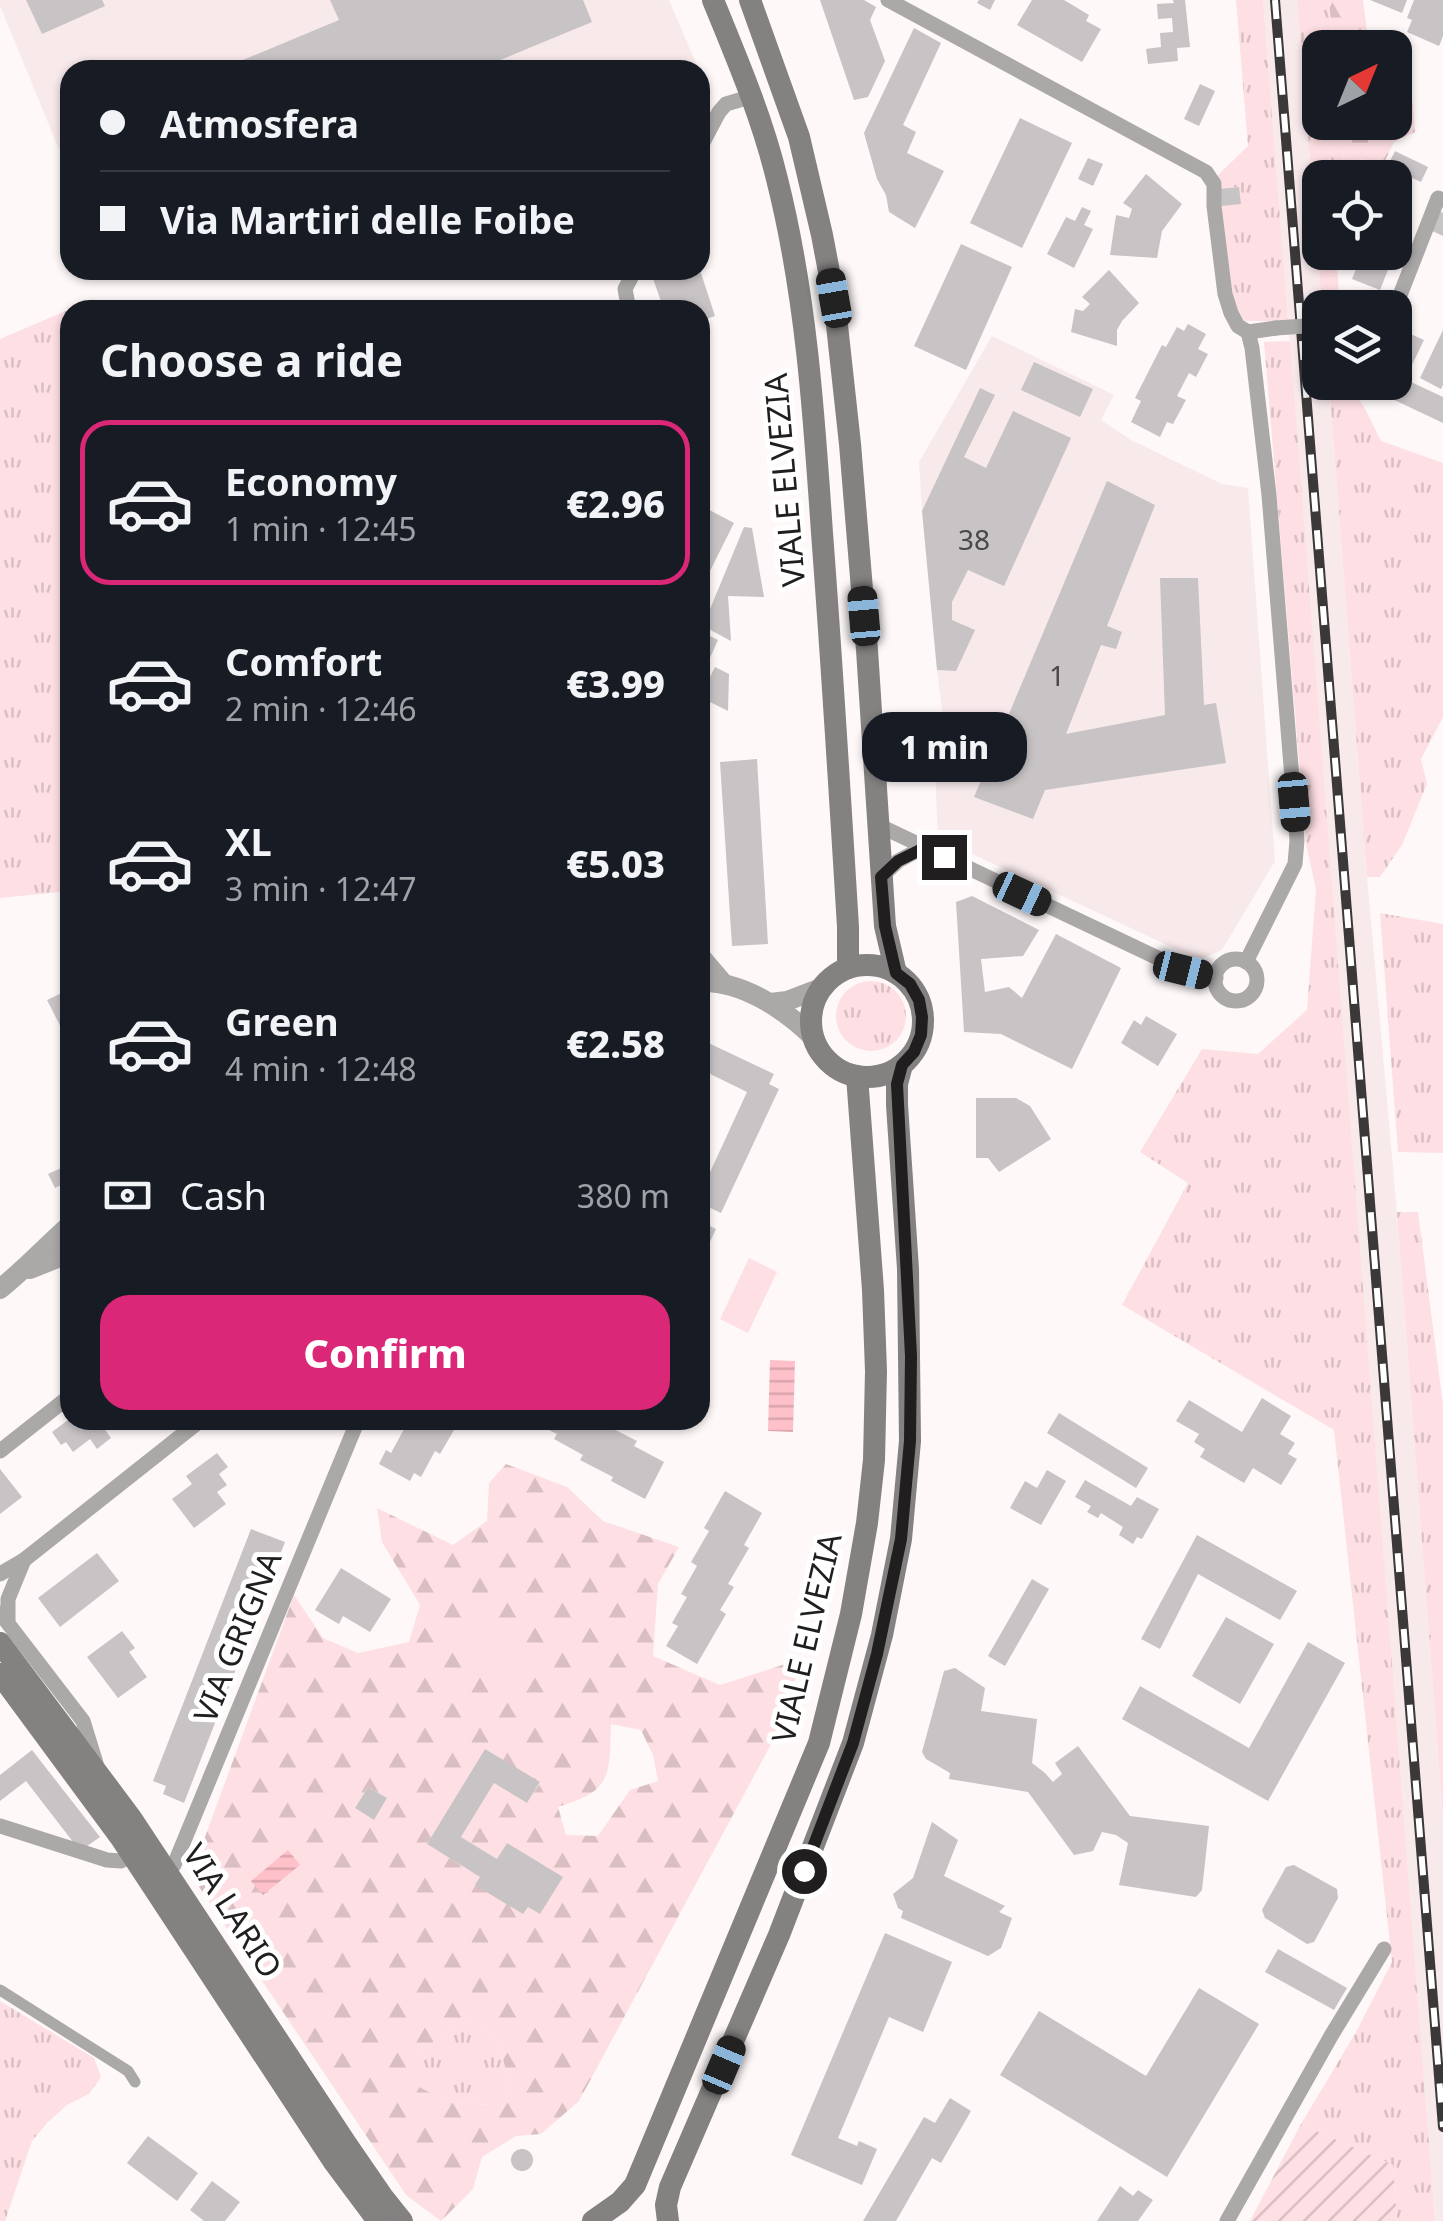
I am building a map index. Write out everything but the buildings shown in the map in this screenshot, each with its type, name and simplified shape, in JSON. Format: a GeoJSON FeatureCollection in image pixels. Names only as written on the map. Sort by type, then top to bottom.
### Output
{"type":"FeatureCollection","features":[{"type":"Feature","properties":{"kind":"main road","name":"VIALE ELVEZIA"},"geometry":{"type":"LineString","coordinates":[[713,0],[753,96],[777,179],[799,291],[814,412],[845,869],[848,968]]}},
{"type":"Feature","properties":{"kind":"main road","name":"VIALE ELVEZIA"},"geometry":{"type":"LineString","coordinates":[[668,2221],[670,2187],[779,1935],[853,1743],[886,1616],[901,1539],[910,1441],[908,1269],[896,1105],[902,1065],[914,1052],[921,1035],[922,1017],[910,984],[896,973],[885,926],[858,538],[834,298],[799,137],[750,0]]}},
{"type":"Feature","properties":{"kind":"main road"},"geometry":{"type":"LineString","coordinates":[[896,973],[864,964],[832,976],[821,988],[810,1020],[820,1051],[843,1071],[873,1076],[902,1065]]}},
{"type":"Feature","properties":{"kind":"main road","name":"VIALE ELVEZIA"},"geometry":{"type":"LineString","coordinates":[[594,2221],[635,2185],[819,1743],[851,1614],[874,1460],[876,1372],[874,1290],[857,1076]]}},
{"type":"Feature","properties":{"kind":"main road","name":"VIA LARIO"},"geometry":{"type":"LineString","coordinates":[[3,1626],[100,1777],[402,2221]]}},
{"type":"Feature","properties":{"kind":"main road","name":"VIA LARIO"},"geometry":{"type":"LineString","coordinates":[[0,1674],[132,1854],[323,2146],[378,2221]]}},
{"type":"Feature","properties":{"kind":"main road"},"geometry":{"type":"LineString","coordinates":[[579,2221],[594,2221]]}},
{"type":"Feature","properties":{"kind":"street"},"geometry":{"type":"LineString","coordinates":[[888,0],[1206,172],[1214,184],[1225,294],[1238,326],[1248,332],[1302,326]]}},
{"type":"Feature","properties":{"kind":"street"},"geometry":{"type":"LineString","coordinates":[[710,129],[726,104],[753,96]]}},
{"type":"Feature","properties":{"kind":"street"},"geometry":{"type":"LineString","coordinates":[[1402,290],[1438,198],[1443,200]]}},
{"type":"Feature","properties":{"kind":"street"},"geometry":{"type":"LineString","coordinates":[[1246,962],[1295,864],[1298,840],[1268,495],[1248,332]]}},
{"type":"Feature","properties":{"kind":"street"},"geometry":{"type":"LineString","coordinates":[[878,826],[1183,970],[1216,978]]}},
{"type":"Feature","properties":{"kind":"street"},"geometry":{"type":"LineString","coordinates":[[881,877],[898,861],[924,848]]}},
{"type":"Feature","properties":{"kind":"street"},"geometry":{"type":"LineString","coordinates":[[1230,960],[1246,962],[1254,968],[1257,981],[1253,994],[1234,1002],[1217,989],[1216,978],[1219,968],[1230,960]]}},
{"type":"Feature","properties":{"kind":"street"},"geometry":{"type":"LineString","coordinates":[[710,968],[723,983]]}},
{"type":"Feature","properties":{"kind":"street"},"geometry":{"type":"LineString","coordinates":[[710,982],[723,983],[772,1004],[813,1037]]}},
{"type":"Feature","properties":{"kind":"street"},"geometry":{"type":"LineString","coordinates":[[772,1004],[821,988]]}},
{"type":"Feature","properties":{"kind":"street"},"geometry":{"type":"LineString","coordinates":[[6,1280],[60,1234]]}},
{"type":"Feature","properties":{"kind":"street"},"geometry":{"type":"LineString","coordinates":[[6,1280],[60,1257]]}},
{"type":"Feature","properties":{"kind":"street"},"geometry":{"type":"LineString","coordinates":[[0,1451],[60,1404]]}},
{"type":"Feature","properties":{"kind":"street"},"geometry":{"type":"LineString","coordinates":[[0,1574],[24,1560],[188,1430]]}},
{"type":"Feature","properties":{"kind":"street","name":"VIA GRIGNA"},"geometry":{"type":"LineString","coordinates":[[166,1871],[174,1866],[354,1430]]}},
{"type":"Feature","properties":{"kind":"street"},"geometry":{"type":"LineString","coordinates":[[3,1626],[8,1598],[24,1560]]}},
{"type":"Feature","properties":{"kind":"street"},"geometry":{"type":"LineString","coordinates":[[0,1826],[107,1860],[120,1861],[132,1854]]}},
{"type":"Feature","properties":{"kind":"street"},"geometry":{"type":"LineString","coordinates":[[1227,2221],[1384,1949]]}},
{"type":"Feature","properties":{"kind":"street"},"geometry":{"type":"LineString","coordinates":[[0,1990],[128,2072],[135,2082]]}},
{"type":"Feature","properties":{"kind":"shaded area"},"geometry":{"type":"Polygon","coordinates":[[[0,0],[669,0],[695,60],[60,60],[60,152],[0,0]]]}},
{"type":"Feature","properties":{"kind":"shaded area"},"geometry":{"type":"Polygon","coordinates":[[[1263,0],[1297,0],[1302,140],[1308,140],[1310,160],[1302,160],[1302,270],[1319,270],[1321,290],[1302,290],[1302,400],[1330,400],[1397,1212],[1443,1818],[1443,2221],[1435,2221],[1263,0]]]}},
{"type":"Feature","properties":{"kind":"shaded area"},"geometry":{"type":"Polygon","coordinates":[[[992,336],[1114,395],[1101,420],[1131,440],[1222,484],[1248,488],[1275,861],[1222,950],[1199,960],[938,838],[935,769],[946,740],[919,462],[992,336]]]}},
{"type":"Feature","properties":{"kind":"shaded area"},"geometry":{"type":"Polygon","coordinates":[[[770,1360],[795,1361],[793,1432],[768,1431],[770,1360]]]}},
{"type":"Feature","properties":{"kind":"shaded area"},"geometry":{"type":"Polygon","coordinates":[[[288,1850],[300,1865],[263,1895],[251,1881],[288,1850]]]}},
{"type":"Feature","properties":{"kind":"green space"},"geometry":{"type":"Polygon","coordinates":[[[1236,0],[1263,0],[1288,321],[1245,321],[1234,304],[1221,206],[1239,187],[1218,189],[1218,175],[1248,146],[1236,0]]]}},
{"type":"Feature","properties":{"kind":"green space"},"geometry":{"type":"Polygon","coordinates":[[[1297,0],[1329,0],[1332,30],[1302,30],[1302,61],[1297,0]]]}},
{"type":"Feature","properties":{"kind":"green space"},"geometry":{"type":"Polygon","coordinates":[[[1329,0],[1363,0],[1367,30],[1332,30],[1329,0]]]}},
{"type":"Feature","properties":{"kind":"green space"},"geometry":{"type":"Polygon","coordinates":[[[1308,140],[1341,140],[1343,160],[1310,160],[1308,140]]]}},
{"type":"Feature","properties":{"kind":"green space"},"geometry":{"type":"Polygon","coordinates":[[[1341,140],[1398,140],[1385,160],[1343,160],[1341,140]]]}},
{"type":"Feature","properties":{"kind":"green space"},"geometry":{"type":"Polygon","coordinates":[[[1319,270],[1337,270],[1339,290],[1321,290],[1319,270]]]}},
{"type":"Feature","properties":{"kind":"green space"},"geometry":{"type":"Polygon","coordinates":[[[60,313],[60,892],[0,898],[0,339],[60,313]]]}},
{"type":"Feature","properties":{"kind":"green space"},"geometry":{"type":"Polygon","coordinates":[[[1290,341],[1435,2221],[1397,2221],[1393,2165],[1301,2124],[1392,1962],[1334,1430],[1122,1305],[1188,1183],[1140,1152],[1202,1049],[1258,1054],[1307,1010],[1316,889],[1306,844],[1264,342],[1290,341]]]}},
{"type":"Feature","properties":{"kind":"green space"},"geometry":{"type":"Polygon","coordinates":[[[1330,400],[1358,400],[1381,441],[1443,463],[1443,717],[1421,759],[1427,784],[1402,845],[1380,877],[1367,877],[1330,400]]]}},
{"type":"Feature","properties":{"kind":"green space"},"geometry":{"type":"Polygon","coordinates":[[[1380,913],[1443,924],[1443,1153],[1398,1152],[1380,913]]]}},
{"type":"Feature","properties":{"kind":"green space"},"geometry":{"type":"Polygon","coordinates":[[[871,981],[885,983],[896,991],[904,1002],[904,1030],[896,1041],[885,1049],[871,1051],[857,1049],[846,1041],[838,1030],[836,1016],[838,1002],[846,991],[857,983],[871,981]]]}},
{"type":"Feature","properties":{"kind":"green space"},"geometry":{"type":"Polygon","coordinates":[[[1397,1212],[1418,1212],[1443,1405],[1443,1818],[1397,1212]]]}},
{"type":"Feature","properties":{"kind":"green space"},"geometry":{"type":"Polygon","coordinates":[[[749,1258],[777,1272],[748,1333],[720,1319],[749,1258]]]}},
{"type":"Feature","properties":{"kind":"green space"},"geometry":{"type":"Polygon","coordinates":[[[506,1464],[567,1487],[603,1521],[679,1547],[658,1584],[653,1656],[720,1685],[801,1659],[783,1722],[579,2101],[541,2134],[516,2136],[482,2157],[473,2189],[441,2221],[406,2195],[191,1875],[294,1595],[323,1638],[358,1653],[409,1642],[420,1605],[382,1542],[377,1508],[453,1545],[487,1521],[489,1483],[506,1464]],[[611,1724],[608,1769],[589,1794],[558,1807],[566,1835],[598,1836],[630,1790],[658,1781],[653,1755],[641,1730],[611,1724]],[[485,1749],[427,1844],[480,1877],[476,1885],[523,1914],[528,1907],[540,1914],[562,1877],[507,1843],[497,1859],[461,1837],[494,1783],[527,1803],[540,1783],[485,1749]],[[368,1787],[355,1808],[374,1820],[387,1798],[368,1787]],[[462,2017],[422,2052],[405,2080],[447,2101],[487,2105],[511,2090],[491,2032],[462,2017]]]}},
{"type":"Feature","properties":{"kind":"green space"},"geometry":{"type":"Polygon","coordinates":[[[471,1621],[531,1667],[512,1692],[452,1647],[471,1621]]]}},
{"type":"Feature","properties":{"kind":"green space"},"geometry":{"type":"Polygon","coordinates":[[[0,2001],[94,2058],[101,2077],[89,2094],[67,2105],[32,2141],[5,2221],[0,2221],[0,2001]]]}},
{"type":"Feature","properties":{"kind":"green space"},"geometry":{"type":"Polygon","coordinates":[[[462,2017],[491,2032],[503,2059],[511,2090],[488,2105],[447,2101],[404,2080],[422,2052],[462,2017]]]}},
{"type":"Feature","properties":{"kind":"green space"},"geometry":{"type":"Polygon","coordinates":[[[1301,2124],[1393,2165],[1397,2221],[1250,2221],[1301,2124]]]}},
{"type":"Feature","properties":{"kind":"railway"},"geometry":{"type":"LineString","coordinates":[[1275,0],[1443,2127]]}},
{"type":"Feature","properties":{"kind":"route"},"geometry":{"type":"LineString","coordinates":[[804,1871],[853,1743],[872,1674],[901,1539],[909,1464],[911,1356],[897,1084],[902,1065],[914,1052],[921,1035],[922,1017],[910,984],[896,973],[885,926],[881,877],[898,861],[924,848],[944,857]]}}]}
